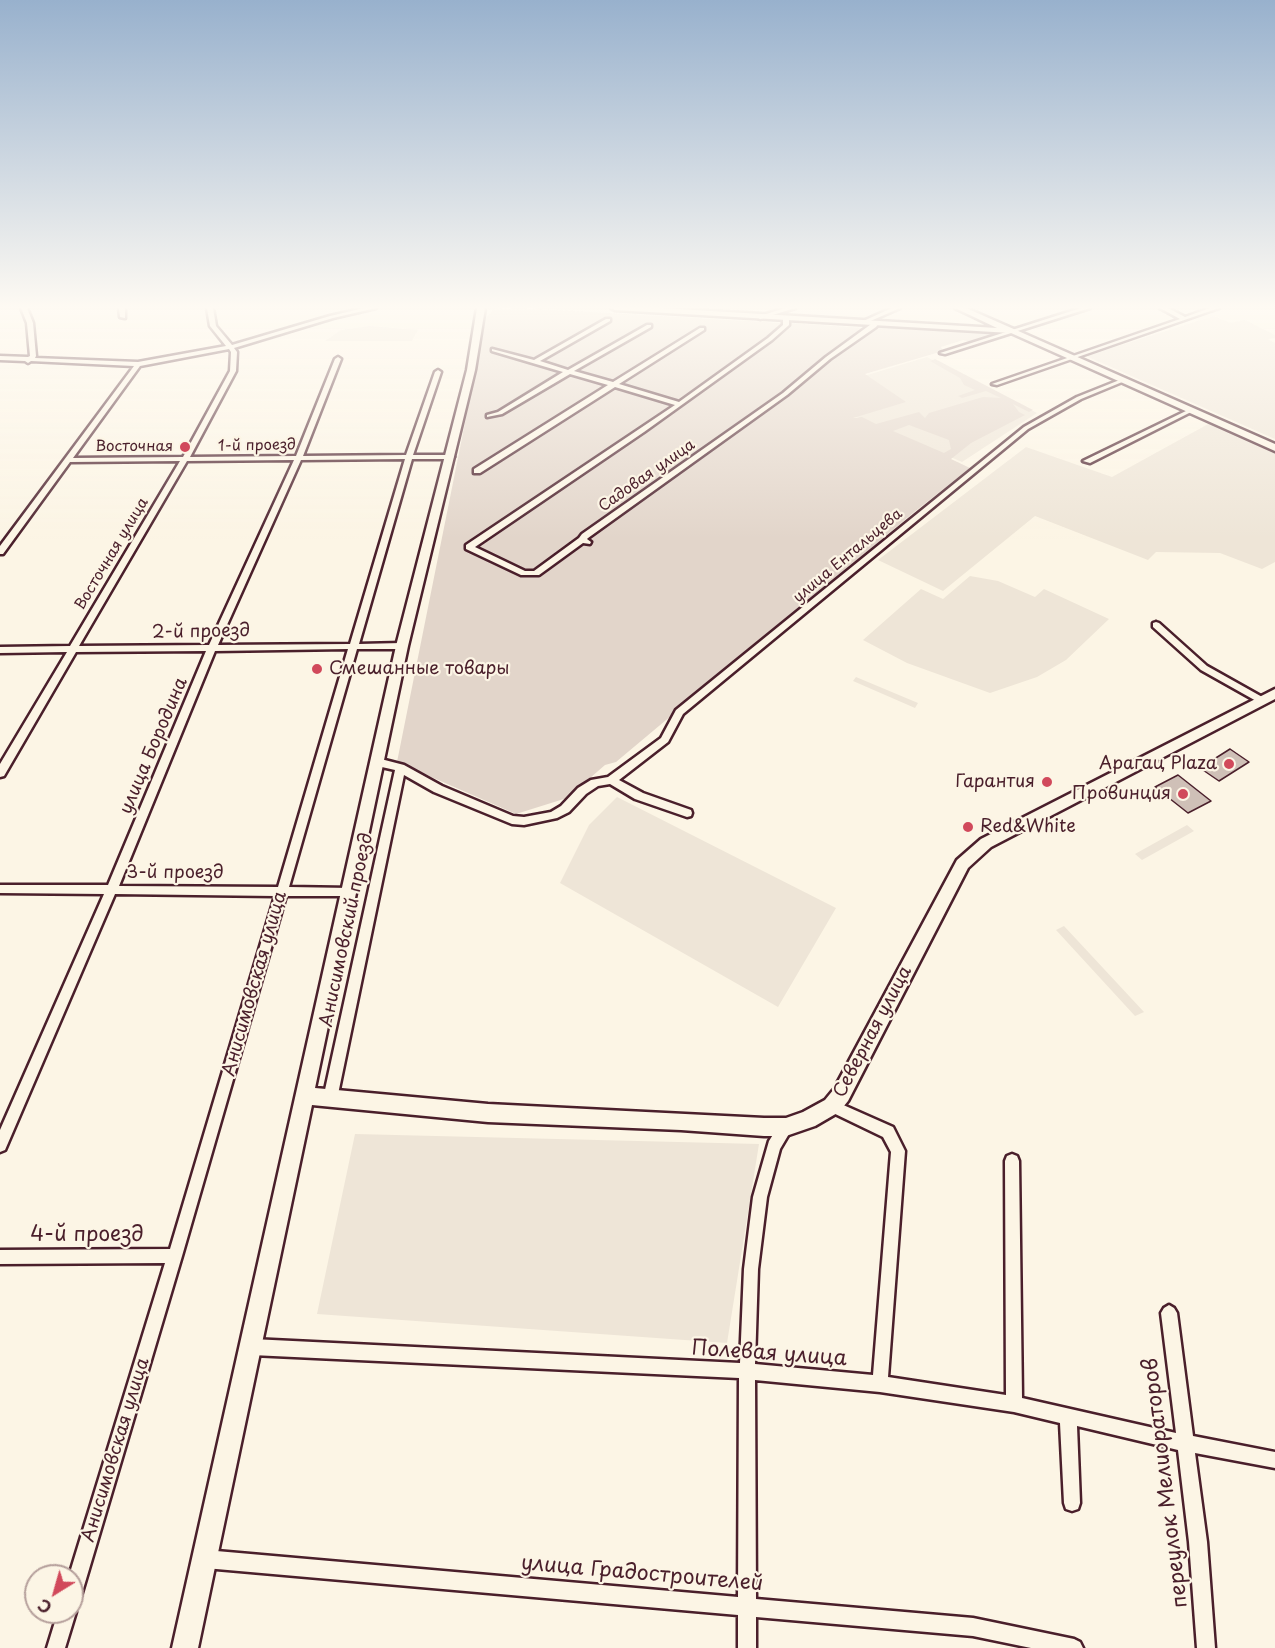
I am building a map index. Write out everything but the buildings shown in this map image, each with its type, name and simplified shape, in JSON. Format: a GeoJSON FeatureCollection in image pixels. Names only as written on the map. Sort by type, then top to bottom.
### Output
{"type":"FeatureCollection","features":[{"type":"Feature","properties":{"kind":"street"},"geometry":{"type":"LineString","coordinates":[[0,552],[122,385]]}},
{"type":"Feature","properties":{"kind":"street","name":"Восточная улица"},"geometry":{"type":"LineString","coordinates":[[0,773],[184,461],[225,385]]}},
{"type":"Feature","properties":{"kind":"street","name":"улица Бородина"},"geometry":{"type":"LineString","coordinates":[[0,1145],[111,891],[213,648],[298,459],[328,385]]}},
{"type":"Feature","properties":{"kind":"street","name":"Анисимовская улица"},"geometry":{"type":"LineString","coordinates":[[82,1564],[175,1256],[410,458],[434,385]]}},
{"type":"Feature","properties":{"kind":"street"},"geometry":{"type":"LineString","coordinates":[[185,1648],[402,646],[467,385]]}},
{"type":"Feature","properties":{"kind":"street"},"geometry":{"type":"LineString","coordinates":[[489,416],[548,385]]}},
{"type":"Feature","properties":{"kind":"street"},"geometry":{"type":"LineString","coordinates":[[477,471],[615,385]]}},
{"type":"Feature","properties":{"kind":"street"},"geometry":{"type":"LineString","coordinates":[[619,385],[680,404],[706,385]]}},
{"type":"Feature","properties":{"kind":"street","name":"Садовая улица"},"geometry":{"type":"LineString","coordinates":[[680,404],[469,547],[513,569],[524,573],[536,573],[585,541],[795,385]]}},
{"type":"Feature","properties":{"kind":"street","name":"улица Ентальцева"},"geometry":{"type":"LineString","coordinates":[[377,762],[400,768],[438,789],[512,820],[524,821],[553,815],[565,809],[582,791],[595,783],[611,780],[665,740],[679,712],[1026,428],[1079,398],[1112,385]]}},
{"type":"Feature","properties":{"kind":"street"},"geometry":{"type":"LineString","coordinates":[[1134,385],[1275,448]]}},
{"type":"Feature","properties":{"kind":"street"},"geometry":{"type":"LineString","coordinates":[[1087,461],[1190,411]]}},
{"type":"Feature","properties":{"kind":"street","name":"1-й проезд"},"geometry":{"type":"LineString","coordinates":[[66,460],[184,461],[450,457]]}},
{"type":"Feature","properties":{"kind":"street"},"geometry":{"type":"LineString","coordinates":[[1156,625],[1204,668],[1268,697]]}},
{"type":"Feature","properties":{"kind":"street","name":"2-й проезд"},"geometry":{"type":"LineString","coordinates":[[0,650],[402,646]]}},
{"type":"Feature","properties":{"kind":"street","name":"Северная улица"},"geometry":{"type":"LineString","coordinates":[[304,1096],[488,1113],[786,1127],[808,1120],[832,1106],[841,1095],[962,864],[986,843],[1268,697]]}},
{"type":"Feature","properties":{"kind":"street","name":"Анисимовский проезд"},"geometry":{"type":"LineString","coordinates":[[330,1099],[400,768]]}},
{"type":"Feature","properties":{"kind":"street"},"geometry":{"type":"LineString","coordinates":[[611,780],[639,796],[687,813]]}},
{"type":"Feature","properties":{"kind":"street","name":"3-й проезд"},"geometry":{"type":"LineString","coordinates":[[0,889],[350,892]]}},
{"type":"Feature","properties":{"kind":"street"},"geometry":{"type":"LineString","coordinates":[[832,1106],[888,1132],[898,1151],[880,1384]]}},
{"type":"Feature","properties":{"kind":"street"},"geometry":{"type":"LineString","coordinates":[[747,1648],[747,1371],[751,1269],[760,1197],[774,1146],[786,1127]]}},
{"type":"Feature","properties":{"kind":"street"},"geometry":{"type":"LineString","coordinates":[[1012,1161],[1014,1404]]}},
{"type":"Feature","properties":{"kind":"street","name":"4-й проезд"},"geometry":{"type":"LineString","coordinates":[[0,1257],[175,1256]]}},
{"type":"Feature","properties":{"kind":"street","name":"переулок Мелиораторов"},"geometry":{"type":"LineString","coordinates":[[1169,1313],[1198,1542],[1206,1648]]}},
{"type":"Feature","properties":{"kind":"street","name":"Полевая улица"},"geometry":{"type":"LineString","coordinates":[[252,1347],[747,1371],[880,1384],[1014,1404],[1185,1443],[1275,1460]]}},
{"type":"Feature","properties":{"kind":"street"},"geometry":{"type":"LineString","coordinates":[[1068,1416],[1072,1503]]}},
{"type":"Feature","properties":{"kind":"street","name":"улица Градостроителей"},"geometry":{"type":"LineString","coordinates":[[205,1559],[973,1627],[1074,1648]]}},
{"type":"Feature","properties":{"kind":"street"},"geometry":{"type":"LineString","coordinates":[[56,1648],[63,1624]]}},
{"type":"Feature","properties":{"kind":"shaded area"},"geometry":{"type":"Polygon","coordinates":[[[473,385],[881,385],[906,402],[853,418],[862,417],[876,424],[919,412],[925,418],[929,413],[983,397],[1001,398],[986,391],[962,398],[958,396],[975,390],[964,385],[985,385],[1033,410],[1029,412],[1013,404],[1019,412],[1025,415],[971,443],[951,459],[970,468],[616,762],[605,765],[567,798],[516,814],[397,762],[473,385]],[[909,425],[893,431],[944,453],[951,449],[949,440],[909,425]]]}},
{"type":"Feature","properties":{"kind":"shaded area"},"geometry":{"type":"Polygon","coordinates":[[[834,385],[982,385],[1037,413],[962,462],[804,394],[834,385]]]}},
{"type":"Feature","properties":{"kind":"shaded area"},"geometry":{"type":"Polygon","coordinates":[[[1152,385],[1275,385],[1275,439],[1152,385]]]}},
{"type":"Feature","properties":{"kind":"shaded area"},"geometry":{"type":"Polygon","coordinates":[[[1210,423],[1275,453],[1275,562],[1262,569],[1220,553],[1156,552],[1148,560],[1035,516],[943,591],[878,560],[1026,447],[1112,477],[1210,423]]]}},
{"type":"Feature","properties":{"kind":"shaded area"},"geometry":{"type":"Polygon","coordinates":[[[970,576],[998,581],[1035,597],[1044,589],[1109,619],[1066,660],[1037,677],[990,693],[907,663],[863,640],[921,589],[943,599],[970,576]]]}},
{"type":"Feature","properties":{"kind":"shaded area"},"geometry":{"type":"Polygon","coordinates":[[[856,677],[918,703],[915,708],[853,681],[856,677]]]}},
{"type":"Feature","properties":{"kind":"shaded area"},"geometry":{"type":"Polygon","coordinates":[[[617,797],[836,908],[778,1007],[560,883],[589,825],[617,797]]]}},
{"type":"Feature","properties":{"kind":"shaded area"},"geometry":{"type":"Polygon","coordinates":[[[1187,825],[1194,831],[1142,860],[1135,854],[1187,825]]]}},
{"type":"Feature","properties":{"kind":"shaded area"},"geometry":{"type":"Polygon","coordinates":[[[1064,926],[1144,1012],[1135,1016],[1056,930],[1064,926]]]}},
{"type":"Feature","properties":{"kind":"shaded area"},"geometry":{"type":"Polygon","coordinates":[[[355,1134],[759,1144],[727,1343],[317,1314],[355,1134]]]}},
{"type":"Feature","properties":{"kind":"place","name":"Восточная"},"geometry":{"type":"Point","coordinates":[185,447]}},
{"type":"Feature","properties":{"kind":"place","name":"Смешанные товары"},"geometry":{"type":"Point","coordinates":[317,669]}},
{"type":"Feature","properties":{"kind":"place","name":"Арагац Plaza"},"geometry":{"type":"Point","coordinates":[1229,764]}},
{"type":"Feature","properties":{"kind":"place","name":"Гарантия"},"geometry":{"type":"Point","coordinates":[1047,782]}},
{"type":"Feature","properties":{"kind":"place","name":"Провинция"},"geometry":{"type":"Point","coordinates":[1183,794]}},
{"type":"Feature","properties":{"kind":"place","name":"Red&White"},"geometry":{"type":"Point","coordinates":[968,827]}}]}
